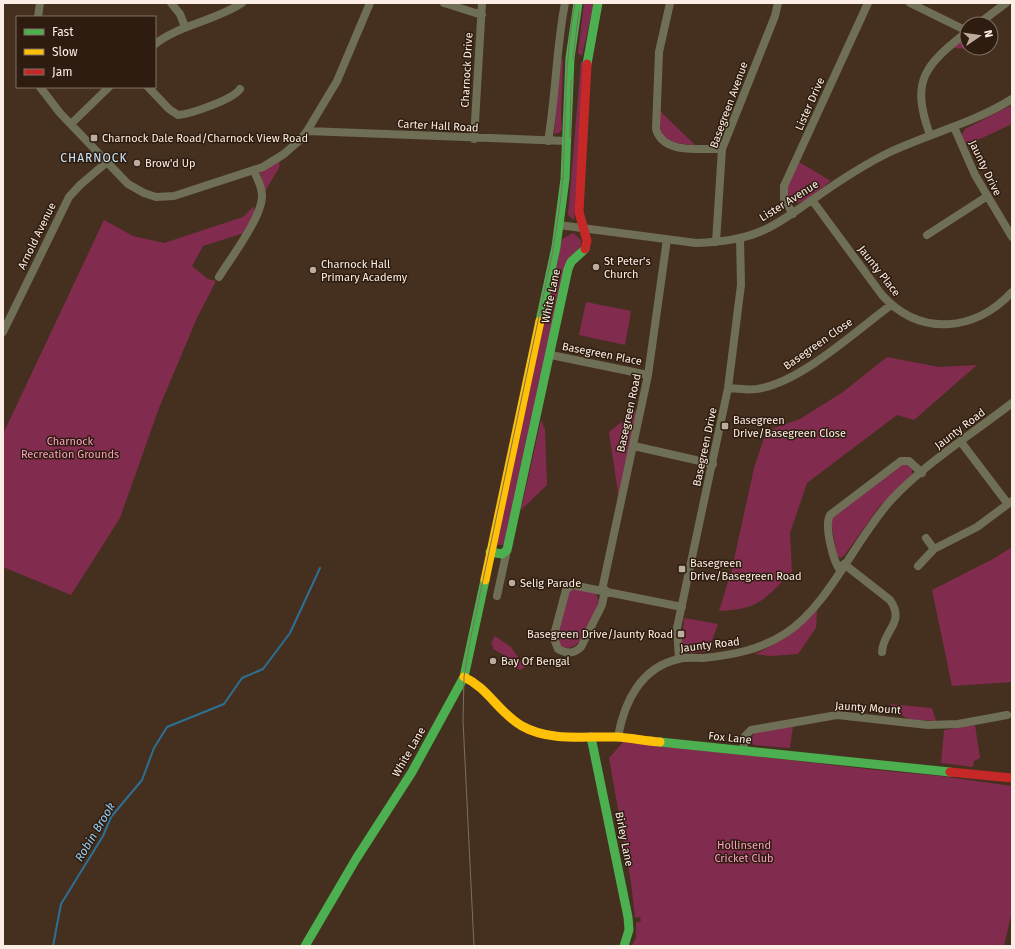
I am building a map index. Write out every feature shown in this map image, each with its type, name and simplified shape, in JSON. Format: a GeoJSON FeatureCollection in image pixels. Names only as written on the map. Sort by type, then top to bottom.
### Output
{"type":"FeatureCollection","features":[{"type":"Feature","properties":{"kind":"street"},"geometry":{"type":"LineString","coordinates":[[38,16],[40,3]]}},
{"type":"Feature","properties":{"kind":"street"},"geometry":{"type":"LineString","coordinates":[[171,3],[180,14],[185,27]]}},
{"type":"Feature","properties":{"kind":"street"},"geometry":{"type":"LineString","coordinates":[[156,43],[185,27],[220,15],[242,3]]}},
{"type":"Feature","properties":{"kind":"street"},"geometry":{"type":"LineString","coordinates":[[41,88],[49,100],[71,124],[133,187],[144,193],[165,198],[185,193],[254,171],[284,154],[307,131],[337,81],[370,3]]}},
{"type":"Feature","properties":{"kind":"street"},"geometry":{"type":"LineString","coordinates":[[444,3],[482,15]]}},
{"type":"Feature","properties":{"kind":"street","name":"Charnock Drive"},"geometry":{"type":"LineString","coordinates":[[474,138],[482,3]]}},
{"type":"Feature","properties":{"kind":"street"},"geometry":{"type":"LineString","coordinates":[[548,141],[554,104],[560,29],[565,3]]}},
{"type":"Feature","properties":{"kind":"street","name":"White Lane"},"geometry":{"type":"LineString","coordinates":[[305,946],[356,859],[412,772],[464,677],[544,307],[559,225],[565,179],[570,58],[578,3]]}},
{"type":"Feature","properties":{"kind":"street","name":"White Lane"},"geometry":{"type":"LineString","coordinates":[[497,596],[551,355],[568,269],[571,262],[585,249],[586,245],[586,236],[582,228],[579,212],[585,88],[590,44],[598,3]]}},
{"type":"Feature","properties":{"kind":"street"},"geometry":{"type":"LineString","coordinates":[[670,3],[659,52],[656,129],[658,136],[662,141],[673,147],[722,149]]}},
{"type":"Feature","properties":{"kind":"street","name":"Basegreen Avenue"},"geometry":{"type":"LineString","coordinates":[[716,242],[722,149],[775,16],[778,3]]}},
{"type":"Feature","properties":{"kind":"street","name":"Lister Drive"},"geometry":{"type":"LineString","coordinates":[[793,214],[784,199],[784,186],[868,3]]}},
{"type":"Feature","properties":{"kind":"street"},"geometry":{"type":"LineString","coordinates":[[910,3],[959,28]]}},
{"type":"Feature","properties":{"kind":"street"},"geometry":{"type":"LineString","coordinates":[[989,16],[1006,3]]}},
{"type":"Feature","properties":{"kind":"street"},"geometry":{"type":"LineString","coordinates":[[930,135],[921,105],[923,84],[926,73],[939,54],[959,38]]}},
{"type":"Feature","properties":{"kind":"street"},"geometry":{"type":"LineString","coordinates":[[71,124],[108,88]]}},
{"type":"Feature","properties":{"kind":"street"},"geometry":{"type":"LineString","coordinates":[[149,88],[169,109],[178,115],[191,112],[234,95],[240,89]]}},
{"type":"Feature","properties":{"kind":"street","name":"Lister Avenue"},"geometry":{"type":"LineString","coordinates":[[559,225],[696,242],[716,242],[740,238],[764,230],[793,214],[850,174],[876,159],[930,135],[954,127],[999,108],[1012,99]]}},
{"type":"Feature","properties":{"kind":"street","name":"Jaunty Drive"},"geometry":{"type":"LineString","coordinates":[[954,127],[962,148],[986,196],[1012,237]]}},
{"type":"Feature","properties":{"kind":"street","name":"Carter Hall Road"},"geometry":{"type":"LineString","coordinates":[[307,131],[567,141]]}},
{"type":"Feature","properties":{"kind":"street","name":"Arnold Avenue"},"geometry":{"type":"LineString","coordinates":[[3,332],[69,197],[80,185],[107,162]]}},
{"type":"Feature","properties":{"kind":"street"},"geometry":{"type":"LineString","coordinates":[[218,278],[241,242],[261,203],[262,194],[254,171]]}},
{"type":"Feature","properties":{"kind":"street"},"geometry":{"type":"LineString","coordinates":[[928,235],[986,196]]}},
{"type":"Feature","properties":{"kind":"street","name":"Jaunty Place"},"geometry":{"type":"LineString","coordinates":[[812,200],[891,305],[909,317],[920,321],[946,325],[960,323],[986,313],[998,306],[1012,292]]}},
{"type":"Feature","properties":{"kind":"street","name":"Basegreen Drive"},"geometry":{"type":"LineString","coordinates":[[679,659],[677,628],[728,388],[741,285],[740,238]]}},
{"type":"Feature","properties":{"kind":"street","name":"Basegreen Road"},"geometry":{"type":"LineString","coordinates":[[667,239],[648,375],[604,590],[602,605],[581,647],[578,650],[568,653],[558,649],[555,642],[554,634],[568,587],[576,584],[604,590],[682,607]]}},
{"type":"Feature","properties":{"kind":"street","name":"Basegreen Close"},"geometry":{"type":"LineString","coordinates":[[728,388],[751,390],[762,388],[798,374],[891,305]]}},
{"type":"Feature","properties":{"kind":"street","name":"Basegreen Place"},"geometry":{"type":"LineString","coordinates":[[551,355],[648,375]]}},
{"type":"Feature","properties":{"kind":"street","name":"Jaunty Road"},"geometry":{"type":"LineString","coordinates":[[618,737],[621,718],[626,704],[638,684],[654,670],[679,659],[734,654],[748,651],[773,641],[795,627],[811,612],[892,500],[922,473],[1012,403]]}},
{"type":"Feature","properties":{"kind":"street"},"geometry":{"type":"LineString","coordinates":[[918,566],[934,549],[977,527],[1010,503],[961,442]]}},
{"type":"Feature","properties":{"kind":"street"},"geometry":{"type":"LineString","coordinates":[[634,446],[713,464]]}},
{"type":"Feature","properties":{"kind":"street"},"geometry":{"type":"LineString","coordinates":[[882,652],[884,641],[896,618],[894,606],[890,600],[842,568],[835,561],[827,525],[830,515],[901,461],[909,461],[922,473]]}},
{"type":"Feature","properties":{"kind":"street"},"geometry":{"type":"LineString","coordinates":[[926,538],[934,549]]}},
{"type":"Feature","properties":{"kind":"street"},"geometry":{"type":"LineString","coordinates":[[490,552],[502,554],[507,550]]}},
{"type":"Feature","properties":{"kind":"street","name":"Fox Lane"},"geometry":{"type":"LineString","coordinates":[[464,677],[482,687],[522,726],[557,735],[573,737],[618,737],[1012,778]]}},
{"type":"Feature","properties":{"kind":"street","name":"Jaunty Mount"},"geometry":{"type":"LineString","coordinates":[[743,751],[745,736],[751,730],[820,717],[845,716],[928,725],[950,724],[1007,715]]}},
{"type":"Feature","properties":{"kind":"street","name":"Birley Lane"},"geometry":{"type":"LineString","coordinates":[[591,736],[628,916],[629,930],[624,946]]}},
{"type":"Feature","properties":{"kind":"green space"},"geometry":{"type":"Polygon","coordinates":[[[584,3],[594,3],[582,56],[578,53],[584,3]]]}},
{"type":"Feature","properties":{"kind":"green space"},"geometry":{"type":"Polygon","coordinates":[[[959,43],[959,48],[953,48],[959,43]]]}},
{"type":"Feature","properties":{"kind":"green space"},"geometry":{"type":"Polygon","coordinates":[[[561,58],[563,61],[561,113],[562,129],[559,133],[554,134],[561,58]]]}},
{"type":"Feature","properties":{"kind":"green space"},"geometry":{"type":"Polygon","coordinates":[[[581,61],[584,64],[574,220],[568,215],[581,61]]]}},
{"type":"Feature","properties":{"kind":"green space"},"geometry":{"type":"Polygon","coordinates":[[[1012,105],[1012,124],[965,146],[961,136],[965,129],[1012,105]]]}},
{"type":"Feature","properties":{"kind":"green space"},"geometry":{"type":"Polygon","coordinates":[[[659,110],[695,145],[677,143],[666,138],[661,129],[659,110]]]}},
{"type":"Feature","properties":{"kind":"green space"},"geometry":{"type":"Polygon","coordinates":[[[280,160],[279,168],[265,191],[260,172],[280,160]]]}},
{"type":"Feature","properties":{"kind":"green space"},"geometry":{"type":"Polygon","coordinates":[[[799,162],[831,181],[809,198],[796,203],[788,198],[787,188],[799,162]]]}},
{"type":"Feature","properties":{"kind":"green space","name":"Charnock Recreation Grounds"},"geometry":{"type":"Polygon","coordinates":[[[254,206],[254,212],[244,233],[203,246],[192,266],[208,279],[216,281],[197,318],[159,408],[120,518],[71,595],[3,567],[3,434],[104,220],[133,236],[164,243],[243,217],[254,206]]]}},
{"type":"Feature","properties":{"kind":"green space"},"geometry":{"type":"Polygon","coordinates":[[[573,233],[581,240],[581,245],[577,250],[504,545],[496,545],[562,239],[573,233]]]}},
{"type":"Feature","properties":{"kind":"green space"},"geometry":{"type":"Polygon","coordinates":[[[586,302],[631,311],[625,345],[579,335],[586,302]]]}},
{"type":"Feature","properties":{"kind":"green space"},"geometry":{"type":"Polygon","coordinates":[[[887,357],[939,367],[977,365],[914,420],[897,415],[807,483],[790,533],[792,572],[774,590],[760,601],[744,608],[719,611],[732,569],[754,468],[765,435],[769,430],[800,419],[843,392],[887,357]]]}},
{"type":"Feature","properties":{"kind":"green space"},"geometry":{"type":"Polygon","coordinates":[[[638,409],[619,499],[609,432],[638,409]]]}},
{"type":"Feature","properties":{"kind":"green space"},"geometry":{"type":"Polygon","coordinates":[[[541,420],[545,430],[547,485],[521,510],[541,420]]]}},
{"type":"Feature","properties":{"kind":"green space"},"geometry":{"type":"Polygon","coordinates":[[[906,463],[912,468],[912,474],[879,507],[844,556],[840,558],[837,556],[831,522],[833,516],[898,467],[906,463]]]}},
{"type":"Feature","properties":{"kind":"green space"},"geometry":{"type":"Polygon","coordinates":[[[1012,547],[1012,682],[952,686],[932,590],[993,559],[1012,547]]]}},
{"type":"Feature","properties":{"kind":"green space"},"geometry":{"type":"Polygon","coordinates":[[[572,589],[595,592],[599,601],[589,625],[580,641],[574,646],[568,648],[560,646],[557,636],[569,592],[572,589]]]}},
{"type":"Feature","properties":{"kind":"green space"},"geometry":{"type":"Polygon","coordinates":[[[817,610],[816,628],[798,654],[771,656],[755,654],[788,635],[803,624],[817,610]]]}},
{"type":"Feature","properties":{"kind":"green space"},"geometry":{"type":"Polygon","coordinates":[[[684,618],[718,624],[708,651],[690,653],[684,649],[682,643],[684,618]]]}},
{"type":"Feature","properties":{"kind":"green space"},"geometry":{"type":"Polygon","coordinates":[[[495,636],[511,647],[525,667],[520,670],[507,662],[509,658],[493,649],[491,644],[495,636]]]}},
{"type":"Feature","properties":{"kind":"green space"},"geometry":{"type":"Polygon","coordinates":[[[890,704],[932,708],[936,721],[910,719],[900,714],[890,704]]]}},
{"type":"Feature","properties":{"kind":"green space"},"geometry":{"type":"Polygon","coordinates":[[[975,725],[980,758],[974,761],[973,767],[941,763],[944,730],[975,725]]]}},
{"type":"Feature","properties":{"kind":"green space"},"geometry":{"type":"Polygon","coordinates":[[[793,726],[790,748],[754,745],[751,741],[754,733],[793,726]]]}},
{"type":"Feature","properties":{"kind":"green space","name":"Hollinsend Cricket Club"},"geometry":{"type":"Polygon","coordinates":[[[624,741],[940,776],[1012,786],[1012,911],[1004,946],[632,946],[636,938],[636,923],[641,921],[640,917],[635,918],[631,882],[609,758],[624,741]]]}},
{"type":"Feature","properties":{"kind":"waterway","name":"Robin Brook"},"geometry":{"type":"LineString","coordinates":[[53,946],[61,904],[103,836],[111,817],[142,780],[154,748],[167,727],[224,704],[242,678],[263,669],[290,633],[320,568]]}},
{"type":"Feature","properties":{"kind":"tram line"},"geometry":{"type":"LineString","coordinates":[[474,946],[463,720],[464,677],[469,646],[552,255],[563,176],[567,68],[571,25],[575,3]]}},
{"type":"Feature","properties":{"kind":"tram line"},"geometry":{"type":"LineString","coordinates":[[573,58],[579,11]]}},
{"type":"Feature","properties":{"kind":"tram line"},"geometry":{"type":"LineString","coordinates":[[570,138],[571,80]]}},
{"type":"Feature","properties":{"kind":"traffic: fast"},"geometry":{"type":"LineString","coordinates":[[540,321],[556,247],[565,179],[570,58],[578,3]]}},
{"type":"Feature","properties":{"kind":"traffic: fast"},"geometry":{"type":"LineString","coordinates":[[587,64],[598,3]]}},
{"type":"Feature","properties":{"kind":"traffic: fast"},"geometry":{"type":"LineString","coordinates":[[490,552],[502,554],[507,550],[568,269],[571,262],[585,249]]}},
{"type":"Feature","properties":{"kind":"traffic: fast"},"geometry":{"type":"LineString","coordinates":[[305,946],[356,859],[412,772],[464,677],[485,580]]}},
{"type":"Feature","properties":{"kind":"traffic: fast"},"geometry":{"type":"LineString","coordinates":[[591,737],[628,917],[629,930],[624,946]]}},
{"type":"Feature","properties":{"kind":"traffic: fast"},"geometry":{"type":"LineString","coordinates":[[660,742],[950,772]]}},
{"type":"Feature","properties":{"kind":"traffic: slow"},"geometry":{"type":"LineString","coordinates":[[485,580],[540,321]]}},
{"type":"Feature","properties":{"kind":"traffic: slow"},"geometry":{"type":"LineString","coordinates":[[464,677],[480,687],[514,721],[533,731],[556,736],[617,737],[660,742]]}},
{"type":"Feature","properties":{"kind":"traffic: jam"},"geometry":{"type":"LineString","coordinates":[[585,249],[587,241],[579,212],[587,64]]}},
{"type":"Feature","properties":{"kind":"traffic: jam"},"geometry":{"type":"LineString","coordinates":[[950,772],[1012,778]]}},
{"type":"Feature","properties":{"kind":"place","name":"Charnock Dale Road/Charnock View Road"},"geometry":{"type":"Point","coordinates":[94,138]}},
{"type":"Feature","properties":{"kind":"place","name":"Brow'd Up"},"geometry":{"type":"Point","coordinates":[137,163]}},
{"type":"Feature","properties":{"kind":"place","name":"St Peter’s Church"},"geometry":{"type":"Point","coordinates":[596,267]}},
{"type":"Feature","properties":{"kind":"place","name":"Charnock Hall Primary Academy"},"geometry":{"type":"Point","coordinates":[313,270]}},
{"type":"Feature","properties":{"kind":"place","name":"Basegreen Drive/Basegreen Close"},"geometry":{"type":"Point","coordinates":[725,426]}},
{"type":"Feature","properties":{"kind":"place","name":"Basegreen Drive/Basegreen Road"},"geometry":{"type":"Point","coordinates":[682,569]}},
{"type":"Feature","properties":{"kind":"place","name":"Selig Parade"},"geometry":{"type":"Point","coordinates":[512,583]}},
{"type":"Feature","properties":{"kind":"place","name":"Basegreen Drive/Jaunty Road"},"geometry":{"type":"Point","coordinates":[681,634]}},
{"type":"Feature","properties":{"kind":"place","name":"Bay Of Bengal"},"geometry":{"type":"Point","coordinates":[493,661]}},
{"type":"Feature","properties":{"kind":"district","name":"CHARNOCK"},"geometry":{"type":"Point","coordinates":[94,158]}}]}
